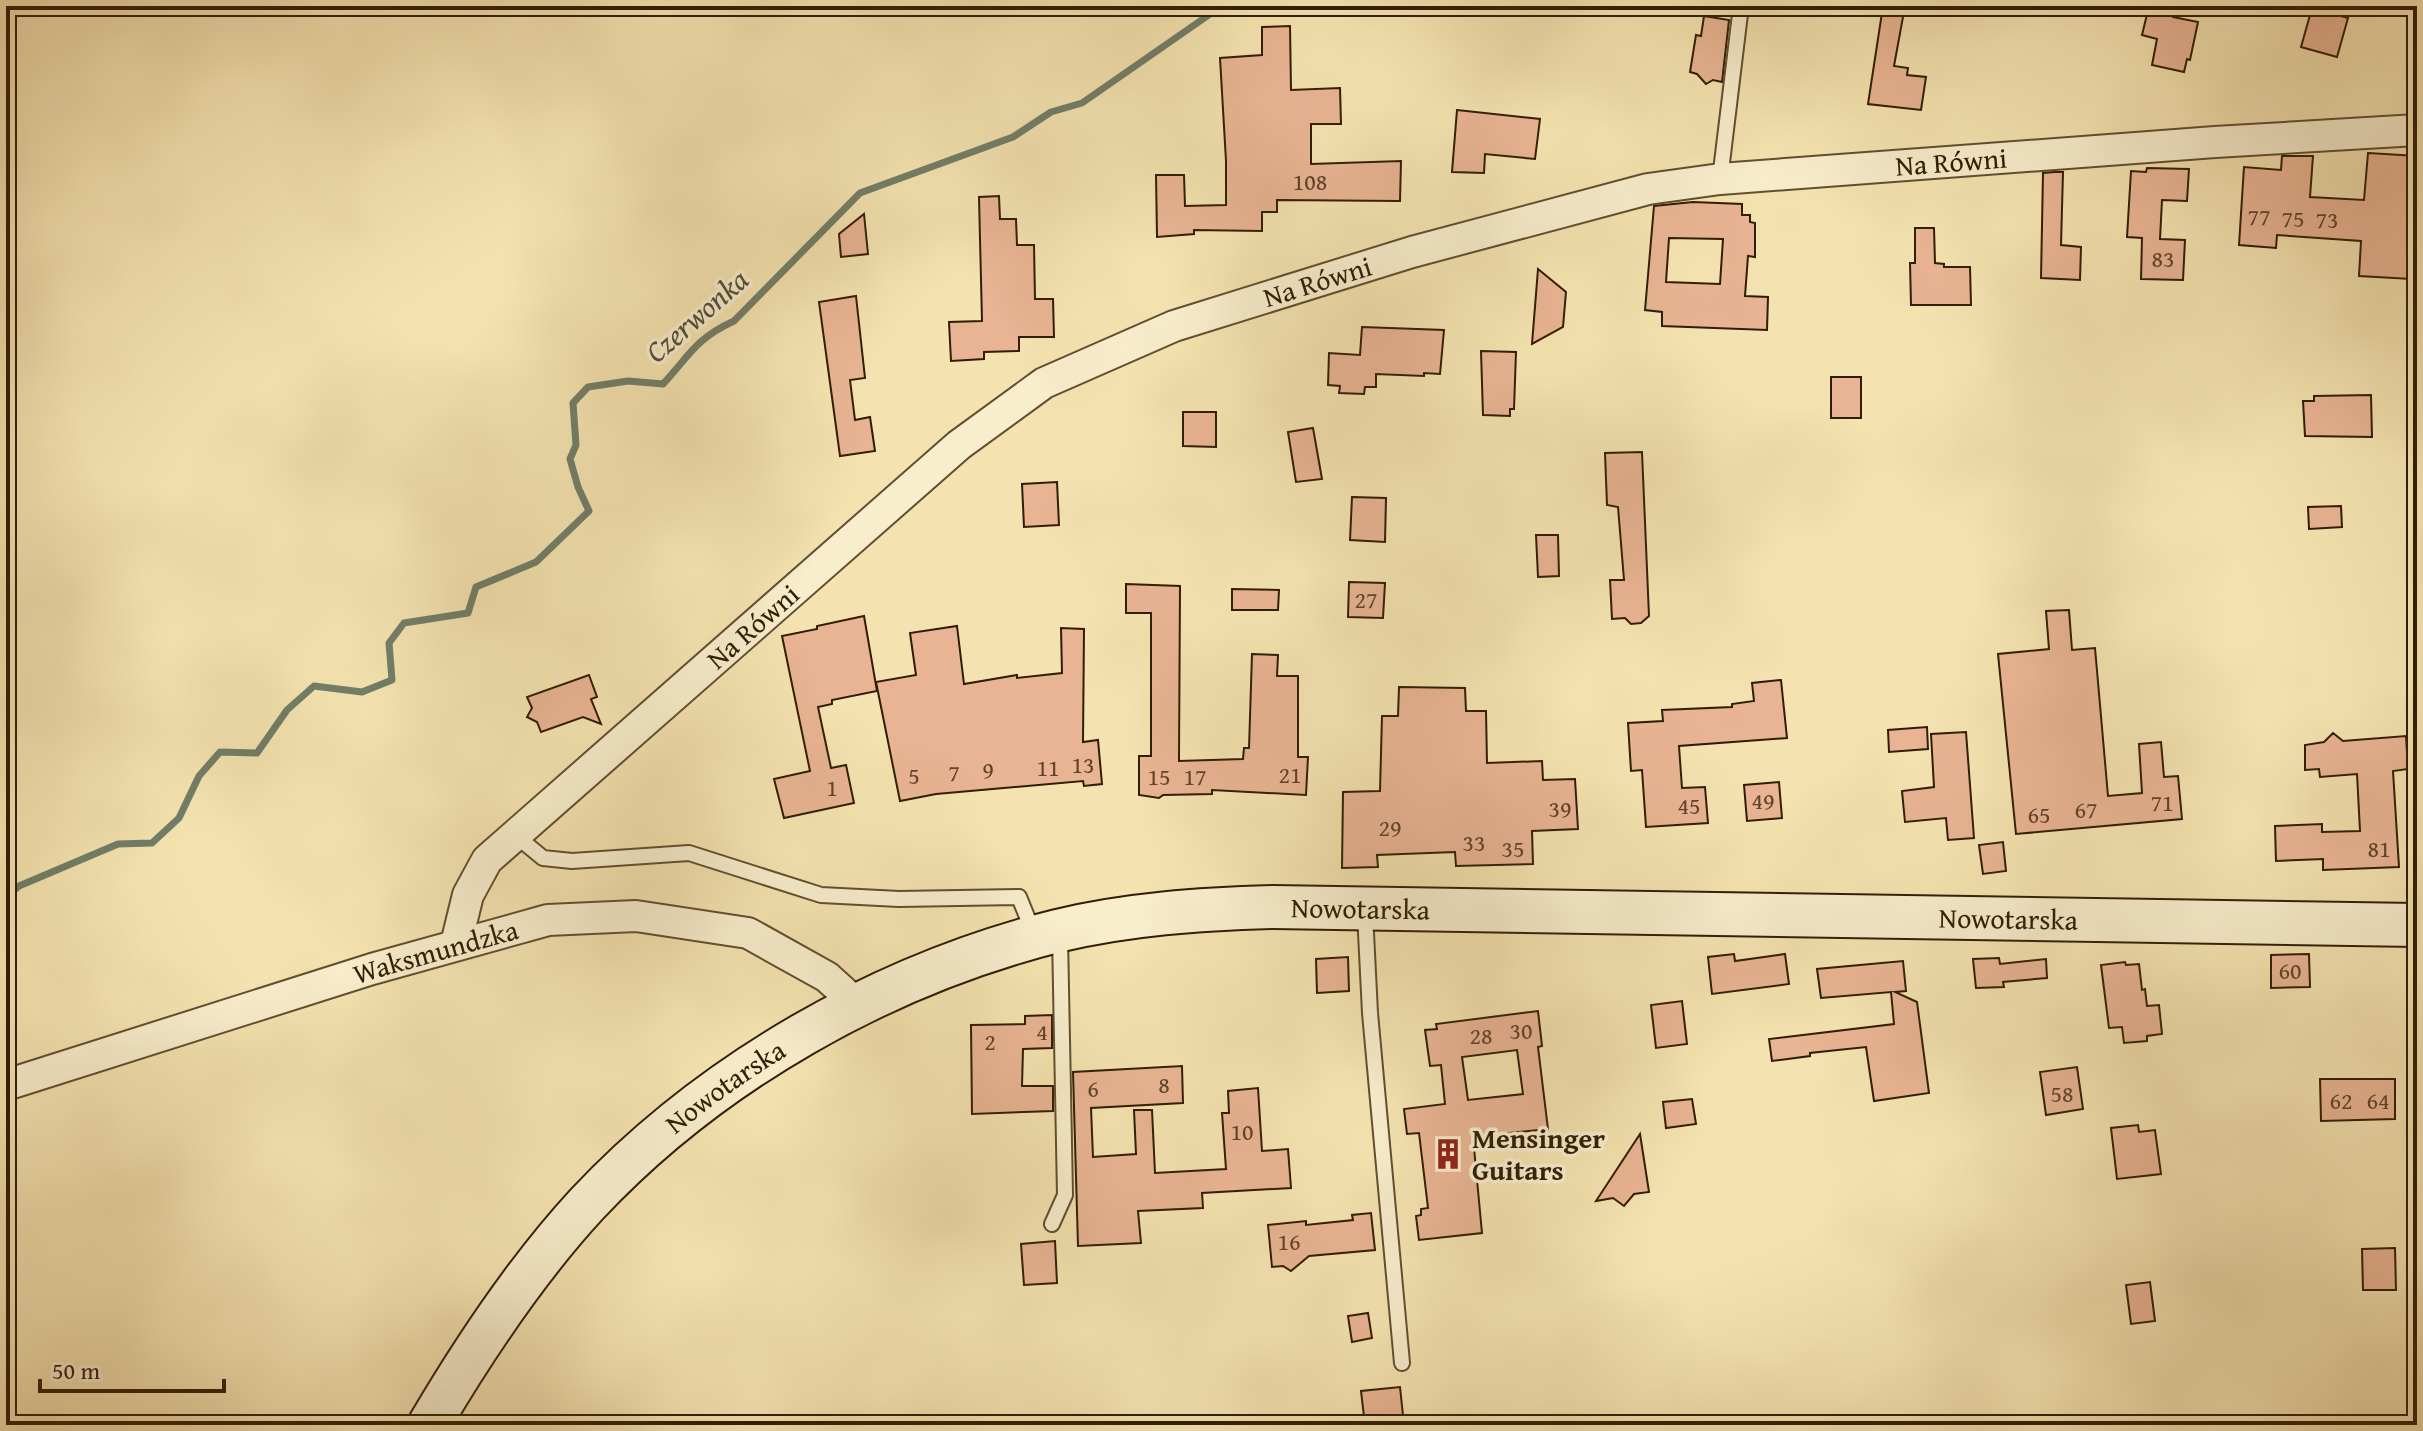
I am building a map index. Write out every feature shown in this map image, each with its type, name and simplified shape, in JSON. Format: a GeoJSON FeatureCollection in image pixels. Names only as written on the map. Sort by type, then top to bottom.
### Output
{"type":"FeatureCollection","features":[{"type":"Feature","properties":{"kind":"street","name":"Na Równi"},"geometry":{"type":"LineString","coordinates":[[456,944],[468,895],[487,860],[959,445],[1044,383],[1174,326],[1412,252],[1648,189],[1720,179],[2417,130]]}},
{"type":"Feature","properties":{"kind":"street","name":"Nowotarska"},"geometry":{"type":"LineString","coordinates":[[429,1425],[464,1366],[542,1257],[588,1203],[675,1123],[766,1056],[859,1006],[926,975],[1047,934],[1210,909],[1364,908],[2417,925]]}},
{"type":"Feature","properties":{"kind":"street","name":"Waksmundzka"},"geometry":{"type":"LineString","coordinates":[[6,1085],[456,944],[548,920],[636,916],[748,933],[827,977],[859,1006]]}},
{"type":"Feature","properties":{"kind":"lane"},"geometry":{"type":"LineString","coordinates":[[1720,179],[1741,6]]}},
{"type":"Feature","properties":{"kind":"lane"},"geometry":{"type":"LineString","coordinates":[[515,835],[543,858],[572,861],[689,853],[821,895],[899,899],[1019,897],[1047,934],[1065,1195],[1052,1224]]}},
{"type":"Feature","properties":{"kind":"lane"},"geometry":{"type":"LineString","coordinates":[[1364,908],[1370,1013],[1402,1363]]}},
{"type":"Feature","properties":{"kind":"building"},"geometry":{"type":"Polygon","coordinates":[[[1883,6],[1905,6],[1894,66],[1908,68],[1907,75],[1926,77],[1921,110],[1868,104],[1883,6]]]}},
{"type":"Feature","properties":{"kind":"building"},"geometry":{"type":"Polygon","coordinates":[[[2149,6],[2176,6],[2173,17],[2198,22],[2190,60],[2187,59],[2184,72],[2152,65],[2157,39],[2142,35],[2149,6]]]}},
{"type":"Feature","properties":{"kind":"building"},"geometry":{"type":"Polygon","coordinates":[[[2312,8],[2348,18],[2337,57],[2301,47],[2312,8]]]}},
{"type":"Feature","properties":{"kind":"building"},"geometry":{"type":"Polygon","coordinates":[[[1704,16],[1729,20],[1722,82],[1713,80],[1706,84],[1697,74],[1690,72],[1696,35],[1701,36],[1704,16]]]}},
{"type":"Feature","properties":{"kind":"building"},"geometry":{"type":"Polygon","coordinates":[[[1290,26],[1291,90],[1340,88],[1341,124],[1311,124],[1311,164],[1401,161],[1400,201],[1277,200],[1277,212],[1262,212],[1262,231],[1194,230],[1194,234],[1157,237],[1156,175],[1184,175],[1185,206],[1226,205],[1220,58],[1262,55],[1262,27],[1290,26]]]}},
{"type":"Feature","properties":{"kind":"building"},"geometry":{"type":"Polygon","coordinates":[[[1457,110],[1540,119],[1535,159],[1485,154],[1484,173],[1452,172],[1457,110]]]}},
{"type":"Feature","properties":{"kind":"building"},"geometry":{"type":"Polygon","coordinates":[[[2368,153],[2417,156],[2417,265],[2412,265],[2411,279],[2359,276],[2361,241],[2277,235],[2276,248],[2239,245],[2244,167],[2281,170],[2282,156],[2313,156],[2310,197],[2364,200],[2368,153]]]}},
{"type":"Feature","properties":{"kind":"building"},"geometry":{"type":"Polygon","coordinates":[[[2147,168],[2189,169],[2187,201],[2162,200],[2160,239],[2185,240],[2183,280],[2141,279],[2142,238],[2127,237],[2131,171],[2146,172],[2147,168]]]}},
{"type":"Feature","properties":{"kind":"building"},"geometry":{"type":"Polygon","coordinates":[[[2063,172],[2061,245],[2081,247],[2080,280],[2041,278],[2043,173],[2063,172]]]}},
{"type":"Feature","properties":{"kind":"building"},"geometry":{"type":"Polygon","coordinates":[[[999,196],[1000,219],[1016,219],[1017,245],[1034,245],[1035,299],[1053,299],[1054,337],[1019,337],[1019,351],[984,352],[984,359],[951,361],[949,322],[982,321],[979,197],[999,196]]]}},
{"type":"Feature","properties":{"kind":"building"},"geometry":{"type":"Polygon","coordinates":[[[1693,202],[1742,204],[1742,215],[1750,215],[1750,222],[1755,223],[1755,257],[1748,256],[1745,296],[1768,297],[1767,330],[1662,326],[1662,312],[1645,310],[1654,206],[1693,202]],[[1669,238],[1666,282],[1720,284],[1723,239],[1669,238]]]}},
{"type":"Feature","properties":{"kind":"building"},"geometry":{"type":"Polygon","coordinates":[[[864,214],[868,254],[841,257],[839,234],[864,214]]]}},
{"type":"Feature","properties":{"kind":"building"},"geometry":{"type":"Polygon","coordinates":[[[1915,228],[1934,228],[1935,263],[1944,264],[1944,267],[1970,267],[1971,305],[1911,305],[1910,263],[1915,263],[1915,228]]]}},
{"type":"Feature","properties":{"kind":"building"},"geometry":{"type":"Polygon","coordinates":[[[1538,269],[1566,292],[1563,327],[1532,344],[1538,269]]]}},
{"type":"Feature","properties":{"kind":"building"},"geometry":{"type":"Polygon","coordinates":[[[856,296],[865,378],[850,380],[855,420],[870,417],[875,451],[840,456],[819,302],[856,296]]]}},
{"type":"Feature","properties":{"kind":"building"},"geometry":{"type":"Polygon","coordinates":[[[1362,327],[1444,330],[1440,374],[1376,374],[1376,387],[1365,387],[1364,394],[1339,393],[1340,386],[1328,385],[1329,353],[1360,355],[1362,327]]]}},
{"type":"Feature","properties":{"kind":"building"},"geometry":{"type":"Polygon","coordinates":[[[1481,351],[1516,352],[1514,409],[1510,409],[1510,416],[1483,415],[1481,351]]]}},
{"type":"Feature","properties":{"kind":"building"},"geometry":{"type":"Polygon","coordinates":[[[1831,377],[1861,377],[1861,418],[1831,418],[1831,377]]]}},
{"type":"Feature","properties":{"kind":"building"},"geometry":{"type":"Polygon","coordinates":[[[2371,395],[2372,437],[2305,436],[2303,401],[2314,401],[2314,396],[2371,395]]]}},
{"type":"Feature","properties":{"kind":"building"},"geometry":{"type":"Polygon","coordinates":[[[1183,412],[1216,412],[1216,447],[1183,446],[1183,412]]]}},
{"type":"Feature","properties":{"kind":"building"},"geometry":{"type":"Polygon","coordinates":[[[1313,428],[1322,479],[1296,482],[1288,432],[1313,428]]]}},
{"type":"Feature","properties":{"kind":"building"},"geometry":{"type":"Polygon","coordinates":[[[1642,452],[1649,616],[1641,623],[1631,624],[1625,618],[1612,619],[1610,580],[1624,580],[1618,507],[1607,505],[1605,453],[1642,452]]]}},
{"type":"Feature","properties":{"kind":"building"},"geometry":{"type":"Polygon","coordinates":[[[1057,482],[1059,525],[1024,527],[1022,484],[1057,482]]]}},
{"type":"Feature","properties":{"kind":"building"},"geometry":{"type":"Polygon","coordinates":[[[1352,497],[1386,498],[1385,542],[1350,540],[1352,497]]]}},
{"type":"Feature","properties":{"kind":"building"},"geometry":{"type":"Polygon","coordinates":[[[2341,506],[2342,527],[2309,529],[2308,507],[2341,506]]]}},
{"type":"Feature","properties":{"kind":"building"},"geometry":{"type":"Polygon","coordinates":[[[1536,535],[1558,535],[1559,576],[1538,577],[1536,535]]]}},
{"type":"Feature","properties":{"kind":"building"},"geometry":{"type":"Polygon","coordinates":[[[1349,582],[1385,583],[1383,618],[1348,617],[1349,582]]]}},
{"type":"Feature","properties":{"kind":"building"},"geometry":{"type":"Polygon","coordinates":[[[1126,584],[1180,586],[1179,761],[1243,759],[1244,748],[1249,748],[1252,654],[1278,655],[1277,676],[1298,676],[1298,757],[1308,757],[1306,795],[1212,790],[1212,794],[1163,795],[1159,798],[1139,795],[1139,756],[1151,756],[1151,613],[1126,613],[1126,584]]]}},
{"type":"Feature","properties":{"kind":"building"},"geometry":{"type":"Polygon","coordinates":[[[1232,589],[1279,590],[1278,610],[1232,610],[1232,589]]]}},
{"type":"Feature","properties":{"kind":"building"},"geometry":{"type":"Polygon","coordinates":[[[2069,610],[2072,650],[2095,648],[2108,796],[2142,793],[2139,744],[2161,742],[2164,777],[2178,776],[2182,819],[2016,834],[1998,654],[2049,649],[2046,611],[2069,610]]]}},
{"type":"Feature","properties":{"kind":"building"},"geometry":{"type":"Polygon","coordinates":[[[864,616],[877,691],[832,700],[832,704],[818,707],[831,768],[846,765],[854,803],[784,818],[774,779],[810,771],[782,636],[864,616]]]}},
{"type":"Feature","properties":{"kind":"building"},"geometry":{"type":"Polygon","coordinates":[[[957,626],[964,684],[1017,675],[1017,678],[1062,673],[1061,628],[1084,629],[1083,742],[1098,740],[1102,784],[1084,786],[1083,781],[936,794],[900,801],[876,682],[916,675],[910,633],[957,626]]]}},
{"type":"Feature","properties":{"kind":"building"},"geometry":{"type":"Polygon","coordinates":[[[589,675],[597,697],[591,699],[601,724],[583,717],[541,732],[537,722],[527,717],[532,708],[527,697],[589,675]]]}},
{"type":"Feature","properties":{"kind":"building"},"geometry":{"type":"Polygon","coordinates":[[[1781,680],[1787,738],[1679,746],[1682,788],[1705,787],[1708,823],[1646,827],[1642,770],[1631,771],[1628,723],[1663,721],[1662,710],[1732,707],[1732,704],[1754,701],[1752,683],[1781,680]]]}},
{"type":"Feature","properties":{"kind":"building"},"geometry":{"type":"Polygon","coordinates":[[[1399,687],[1465,688],[1466,711],[1486,711],[1487,763],[1542,761],[1543,780],[1575,779],[1578,829],[1532,831],[1533,864],[1456,866],[1455,852],[1377,855],[1378,867],[1342,868],[1343,792],[1380,791],[1382,716],[1398,716],[1399,687]]]}},
{"type":"Feature","properties":{"kind":"building"},"geometry":{"type":"Polygon","coordinates":[[[1927,727],[1928,749],[1889,752],[1888,730],[1927,727]]]}},
{"type":"Feature","properties":{"kind":"building"},"geometry":{"type":"Polygon","coordinates":[[[1966,732],[1974,838],[1948,840],[1946,818],[1905,822],[1902,791],[1934,787],[1931,734],[1966,732]]]}},
{"type":"Feature","properties":{"kind":"building"},"geometry":{"type":"Polygon","coordinates":[[[2333,733],[2343,741],[2406,736],[2408,769],[2393,771],[2399,867],[2323,870],[2323,859],[2276,861],[2275,826],[2322,824],[2322,832],[2360,831],[2357,774],[2320,777],[2319,769],[2305,770],[2305,745],[2324,742],[2333,733]]]}},
{"type":"Feature","properties":{"kind":"building"},"geometry":{"type":"Polygon","coordinates":[[[1779,782],[1782,818],[1747,821],[1744,785],[1779,782]]]}},
{"type":"Feature","properties":{"kind":"building"},"geometry":{"type":"Polygon","coordinates":[[[2003,842],[2006,871],[1983,874],[1979,845],[2003,842]]]}},
{"type":"Feature","properties":{"kind":"building"},"geometry":{"type":"Polygon","coordinates":[[[1734,954],[1735,961],[1785,954],[1789,984],[1712,994],[1708,957],[1734,954]]]}},
{"type":"Feature","properties":{"kind":"building"},"geometry":{"type":"Polygon","coordinates":[[[2309,954],[2310,987],[2271,988],[2271,955],[2309,954]]]}},
{"type":"Feature","properties":{"kind":"building"},"geometry":{"type":"Polygon","coordinates":[[[1348,957],[1349,991],[1317,993],[1316,959],[1348,957]]]}},
{"type":"Feature","properties":{"kind":"building"},"geometry":{"type":"Polygon","coordinates":[[[1999,958],[2000,964],[2046,959],[2047,978],[2003,982],[2004,987],[1976,988],[1973,959],[1999,958]]]}},
{"type":"Feature","properties":{"kind":"building"},"geometry":{"type":"Polygon","coordinates":[[[1903,961],[1906,991],[1895,992],[1917,1002],[1929,1093],[1874,1101],[1866,1047],[1772,1061],[1769,1039],[1894,1024],[1891,992],[1821,998],[1817,969],[1903,961]]]}},
{"type":"Feature","properties":{"kind":"building"},"geometry":{"type":"Polygon","coordinates":[[[2125,962],[2126,965],[2139,964],[2147,1006],[2159,1005],[2162,1034],[2147,1036],[2147,1041],[2124,1043],[2122,1027],[2109,1028],[2101,965],[2125,962]]]}},
{"type":"Feature","properties":{"kind":"building"},"geometry":{"type":"Polygon","coordinates":[[[1682,1001],[1687,1044],[1656,1048],[1651,1005],[1682,1001]]]}},
{"type":"Feature","properties":{"kind":"building"},"geometry":{"type":"Polygon","coordinates":[[[1538,1011],[1542,1046],[1538,1047],[1548,1129],[1473,1137],[1482,1233],[1419,1240],[1416,1216],[1421,1215],[1421,1209],[1428,1208],[1419,1133],[1407,1134],[1404,1109],[1445,1104],[1441,1065],[1430,1066],[1425,1030],[1437,1029],[1436,1024],[1538,1011]],[[1517,1050],[1462,1057],[1468,1100],[1523,1094],[1517,1050]]]}},
{"type":"Feature","properties":{"kind":"building"},"geometry":{"type":"Polygon","coordinates":[[[1052,1015],[1052,1048],[1023,1049],[1022,1086],[1053,1086],[1053,1111],[972,1114],[971,1025],[1025,1024],[1025,1016],[1052,1015]]]}},
{"type":"Feature","properties":{"kind":"building"},"geometry":{"type":"Polygon","coordinates":[[[1182,1066],[1183,1103],[1091,1108],[1093,1157],[1136,1154],[1134,1110],[1152,1110],[1155,1173],[1226,1169],[1222,1113],[1229,1113],[1228,1091],[1258,1088],[1262,1151],[1288,1149],[1291,1188],[1202,1193],[1203,1208],[1138,1211],[1141,1243],[1078,1246],[1073,1072],[1182,1066]]]}},
{"type":"Feature","properties":{"kind":"building"},"geometry":{"type":"Polygon","coordinates":[[[2077,1067],[2083,1109],[2046,1115],[2040,1072],[2077,1067]]]}},
{"type":"Feature","properties":{"kind":"building"},"geometry":{"type":"Polygon","coordinates":[[[2320,1079],[2395,1079],[2395,1119],[2321,1121],[2320,1079]]]}},
{"type":"Feature","properties":{"kind":"building"},"geometry":{"type":"Polygon","coordinates":[[[1692,1099],[1696,1124],[1666,1128],[1663,1102],[1692,1099]]]}},
{"type":"Feature","properties":{"kind":"building"},"geometry":{"type":"Polygon","coordinates":[[[2138,1125],[2139,1132],[2155,1130],[2161,1174],[2117,1179],[2111,1128],[2138,1125]]]}},
{"type":"Feature","properties":{"kind":"building"},"geometry":{"type":"Polygon","coordinates":[[[1640,1134],[1649,1192],[1634,1194],[1624,1206],[1613,1198],[1596,1201],[1640,1134]]]}},
{"type":"Feature","properties":{"kind":"building"},"geometry":{"type":"Polygon","coordinates":[[[1371,1213],[1375,1250],[1309,1256],[1291,1271],[1283,1266],[1272,1267],[1268,1225],[1353,1220],[1352,1215],[1371,1213]]]}},
{"type":"Feature","properties":{"kind":"building"},"geometry":{"type":"Polygon","coordinates":[[[1055,1241],[1057,1283],[1024,1285],[1021,1244],[1055,1241]]]}},
{"type":"Feature","properties":{"kind":"building"},"geometry":{"type":"Polygon","coordinates":[[[2395,1248],[2396,1290],[2363,1290],[2362,1249],[2395,1248]]]}},
{"type":"Feature","properties":{"kind":"building"},"geometry":{"type":"Polygon","coordinates":[[[2150,1282],[2155,1321],[2131,1324],[2126,1285],[2150,1282]]]}},
{"type":"Feature","properties":{"kind":"building"},"geometry":{"type":"Polygon","coordinates":[[[1368,1313],[1372,1338],[1352,1342],[1348,1316],[1368,1313]]]}},
{"type":"Feature","properties":{"kind":"building"},"geometry":{"type":"Polygon","coordinates":[[[1400,1387],[1404,1425],[1365,1425],[1361,1391],[1400,1387]]]}},
{"type":"Feature","properties":{"kind":"waterway","name":"Czerwonka"},"geometry":{"type":"LineString","coordinates":[[6,897],[19,886],[118,844],[152,843],[179,818],[199,776],[220,752],[257,753],[287,710],[314,686],[362,692],[392,680],[389,643],[404,623],[468,613],[476,587],[536,562],[589,511],[570,459],[576,445],[573,403],[588,387],[628,381],[663,384],[702,341],[734,321],[860,193],[1013,137],[1051,112],[1082,103],[1213,12],[1227,6]]}},
{"type":"Feature","properties":{"kind":"place","name":"Mensinger Guitars"},"geometry":{"type":"Point","coordinates":[1448,1154]}}]}
